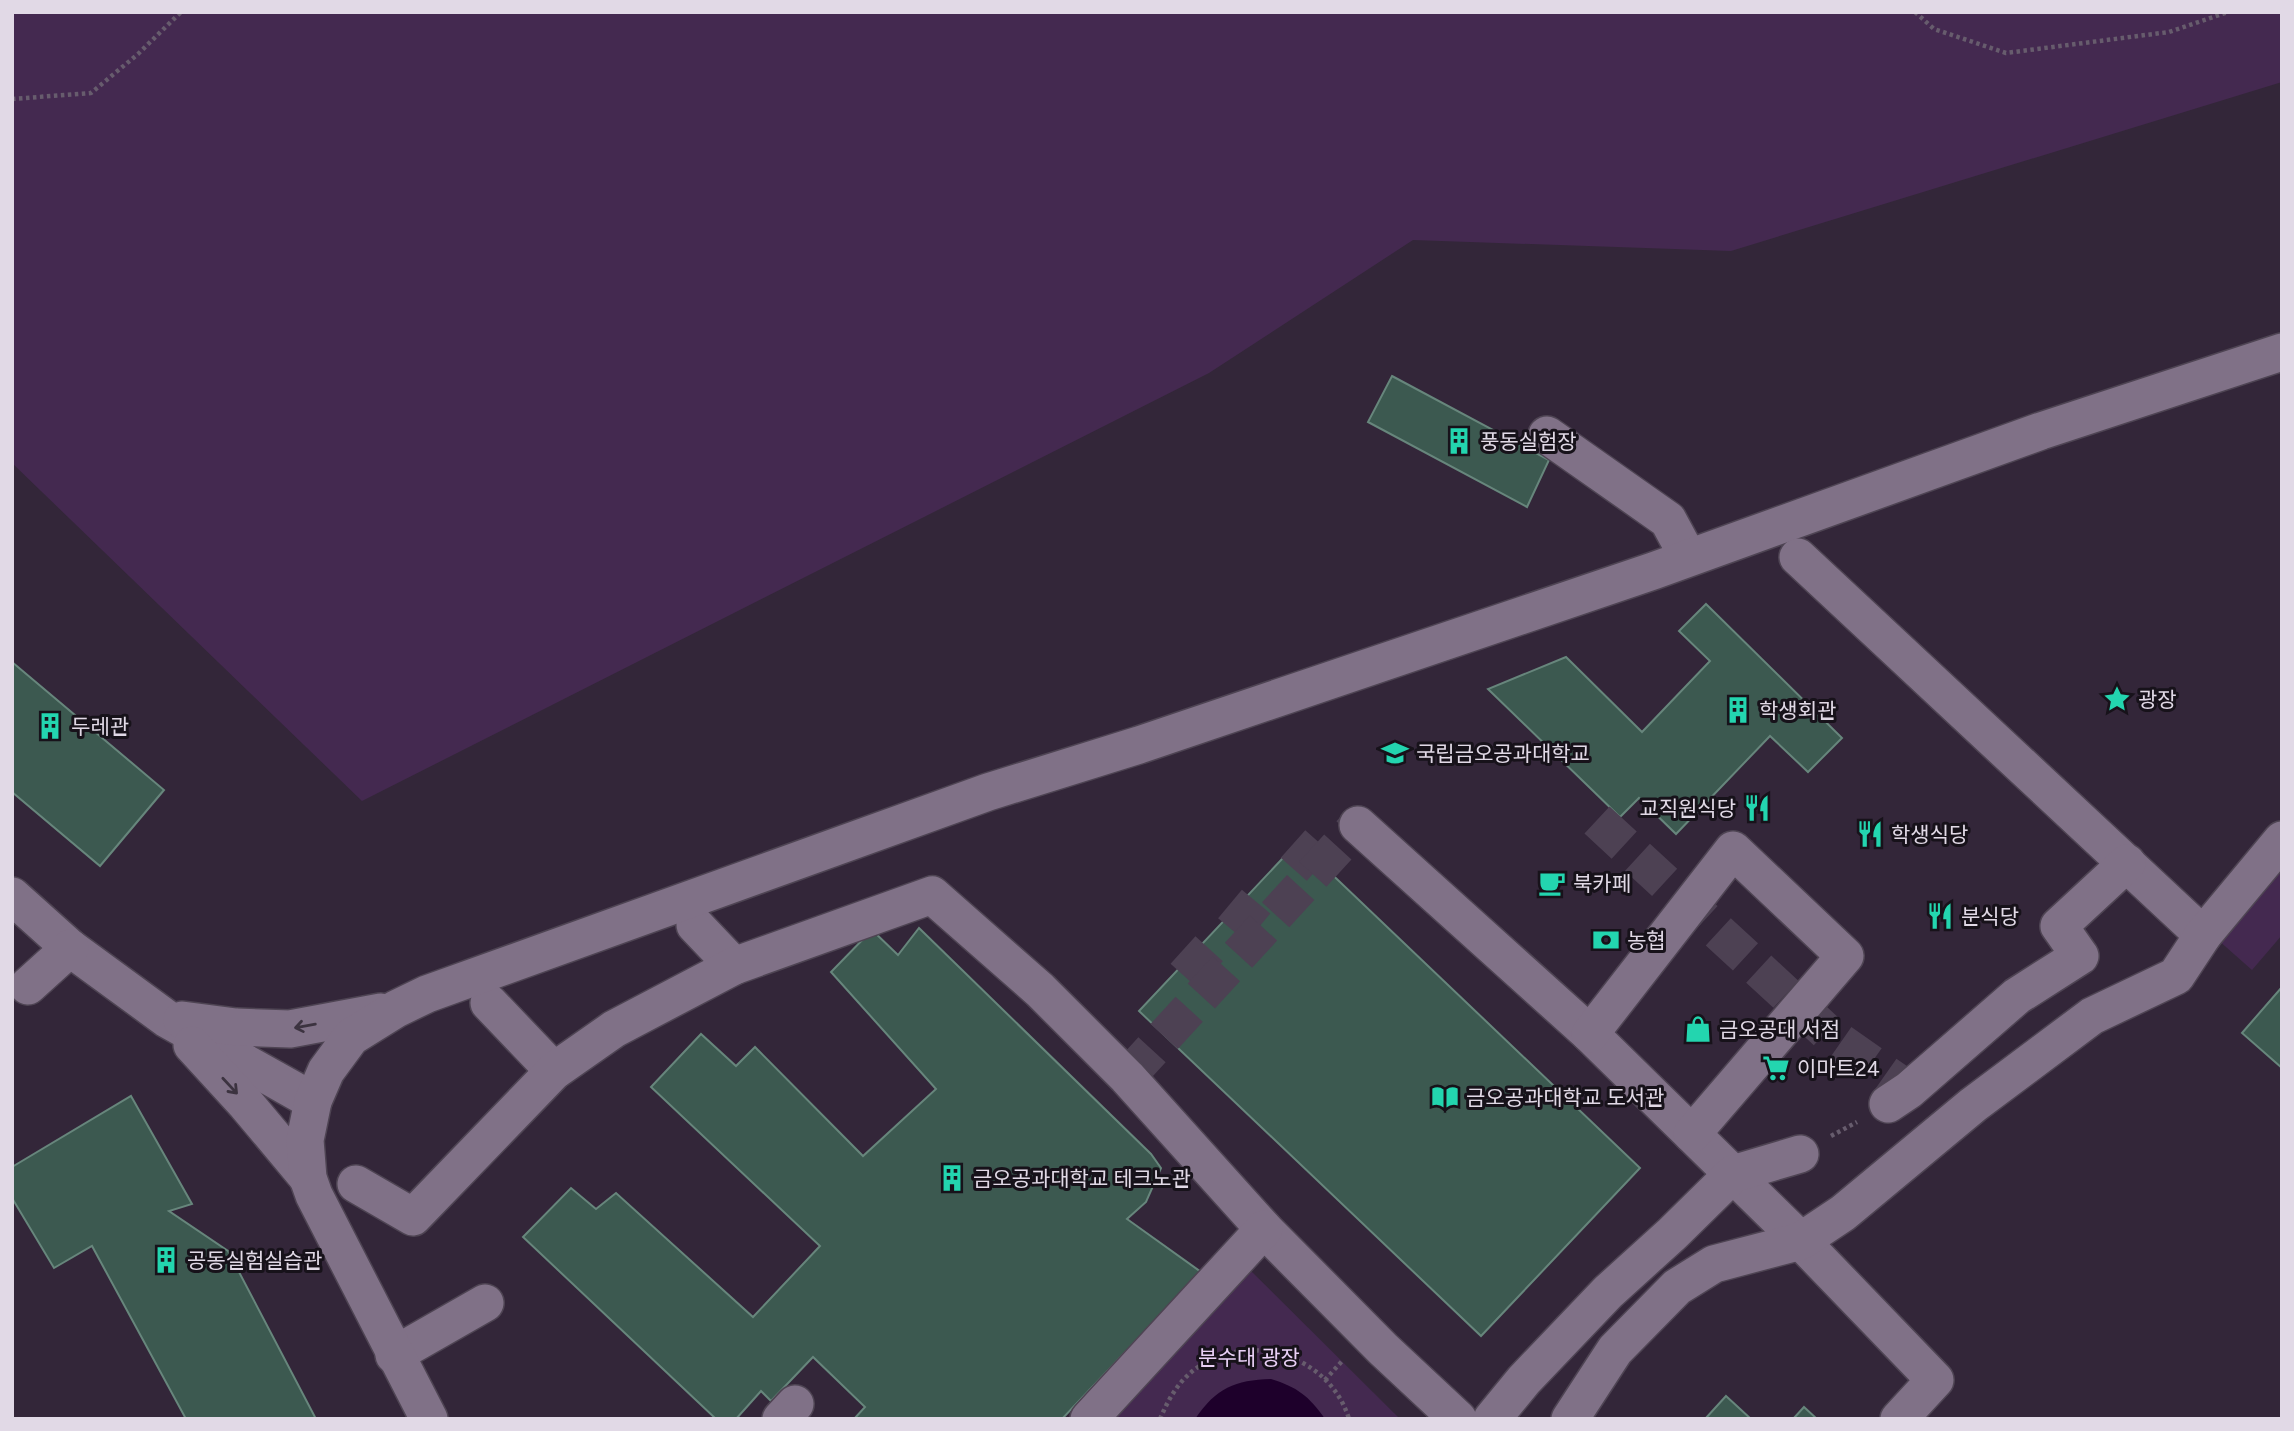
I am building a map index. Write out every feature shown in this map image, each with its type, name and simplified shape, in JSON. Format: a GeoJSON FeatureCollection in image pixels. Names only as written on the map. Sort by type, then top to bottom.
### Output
{"type":"FeatureCollection","features":[{"type":"Feature","properties":{"kind":"street"},"geometry":{"type":"LineString","coordinates":[[429,1419],[314,1195],[309,1178],[305,1140],[313,1101],[326,1071],[351,1037],[396,1009],[528,957],[988,792],[1139,745],[1688,557],[2041,431],[2282,352]]}},
{"type":"Feature","properties":{"kind":"street"},"geometry":{"type":"LineString","coordinates":[[1547,435],[1668,520],[1688,557]]}},
{"type":"Feature","properties":{"kind":"street"},"geometry":{"type":"LineString","coordinates":[[1798,558],[2203,935]]}},
{"type":"Feature","properties":{"kind":"street"},"geometry":{"type":"LineString","coordinates":[[1358,825],[1590,1034],[1801,1241],[1935,1380],[1899,1419]]}},
{"type":"Feature","properties":{"kind":"street"},"geometry":{"type":"LineString","coordinates":[[1570,1419],[1615,1350],[1677,1287],[1714,1264],[1801,1241],[1843,1213],[1973,1105],[2092,1016],[2176,976],[2203,935],[2282,840]]}},
{"type":"Feature","properties":{"kind":"street"},"geometry":{"type":"LineString","coordinates":[[1590,1034],[1733,850],[1845,956],[1692,1133]]}},
{"type":"Feature","properties":{"kind":"street"},"geometry":{"type":"LineString","coordinates":[[1888,1104],[1909,1090],[2017,996],[2080,956],[2059,926],[2127,863]]}},
{"type":"Feature","properties":{"kind":"street"},"geometry":{"type":"LineString","coordinates":[[356,1184],[413,1217],[554,1071],[614,1029],[733,967],[932,895],[1040,990],[1117,1067],[1264,1229],[1383,1349],[1458,1419]]}},
{"type":"Feature","properties":{"kind":"street"},"geometry":{"type":"LineString","coordinates":[[12,896],[70,948],[167,1019],[313,1101]]}},
{"type":"Feature","properties":{"kind":"street"},"geometry":{"type":"LineString","coordinates":[[695,925],[733,967]]}},
{"type":"Feature","properties":{"kind":"street"},"geometry":{"type":"LineString","coordinates":[[28,986],[70,948]]}},
{"type":"Feature","properties":{"kind":"street"},"geometry":{"type":"LineString","coordinates":[[489,1003],[554,1071]]}},
{"type":"Feature","properties":{"kind":"street"},"geometry":{"type":"LineString","coordinates":[[167,1019],[236,1027],[290,1029],[396,1009]]}},
{"type":"Feature","properties":{"kind":"street"},"geometry":{"type":"LineString","coordinates":[[167,1019],[246,1104],[309,1178]]}},
{"type":"Feature","properties":{"kind":"street"},"geometry":{"type":"LineString","coordinates":[[1934,1068],[1973,1105]]}},
{"type":"Feature","properties":{"kind":"street"},"geometry":{"type":"LineString","coordinates":[[1492,1419],[1524,1380],[1608,1292],[1733,1174],[1800,1154]]}},
{"type":"Feature","properties":{"kind":"street"},"geometry":{"type":"LineString","coordinates":[[1090,1419],[1264,1229]]}},
{"type":"Feature","properties":{"kind":"street"},"geometry":{"type":"LineString","coordinates":[[394,1355],[485,1303]]}},
{"type":"Feature","properties":{"kind":"path"},"geometry":{"type":"LineString","coordinates":[[12,99],[90,93],[138,54],[181,12]]}},
{"type":"Feature","properties":{"kind":"path"},"geometry":{"type":"LineString","coordinates":[[1915,12],[1934,29],[2006,53],[2169,32],[2228,12]]}},
{"type":"Feature","properties":{"kind":"path"},"geometry":{"type":"LineString","coordinates":[[1800,1154],[1888,1104]]}},
{"type":"Feature","properties":{"kind":"path"},"geometry":{"type":"LineString","coordinates":[[1160,1419],[1168,1399],[1182,1381],[1199,1367],[1218,1357],[1239,1351],[1261,1350],[1283,1354],[1303,1363],[1321,1376],[1336,1392],[1349,1419]]}},
{"type":"Feature","properties":{"kind":"green space"},"geometry":{"type":"Polygon","coordinates":[[[12,12],[2282,12],[2282,82],[1731,251],[1413,240],[1209,373],[362,801],[12,463],[12,12]]]}},
{"type":"Feature","properties":{"kind":"green space"},"geometry":{"type":"Polygon","coordinates":[[[2282,847],[2282,935],[2252,970],[2209,932],[2282,847]]]}},
{"type":"Feature","properties":{"kind":"green space","name":"분수대 광장"},"geometry":{"type":"Polygon","coordinates":[[[1249,1269],[1400,1419],[1101,1419],[1249,1269]]]}},
{"type":"Feature","properties":{"kind":"shaded area"},"geometry":{"type":"Polygon","coordinates":[[[1271,1379],[1302,1393],[1325,1419],[1195,1419],[1211,1400],[1227,1388],[1247,1381],[1271,1379]]]}},
{"type":"Feature","properties":{"kind":"building","name":"풍동실험장"},"geometry":{"type":"Polygon","coordinates":[[[1392,376],[1549,460],[1527,507],[1368,422],[1392,376]]]}},
{"type":"Feature","properties":{"kind":"building","name":"학생회관"},"geometry":{"type":"Polygon","coordinates":[[[1706,604],[1842,738],[1808,772],[1770,736],[1676,834],[1639,798],[1620,817],[1488,689],[1566,657],[1642,732],[1710,661],[1679,631],[1706,604]]]}},
{"type":"Feature","properties":{"kind":"building","name":"두레관"},"geometry":{"type":"Polygon","coordinates":[[[12,662],[164,790],[100,866],[12,792],[12,662]]]}},
{"type":"Feature","properties":{"kind":"building","name":"금오공과대학교 도서관"},"geometry":{"type":"Polygon","coordinates":[[[1298,842],[1640,1168],[1481,1336],[1139,1011],[1298,842]]]}},
{"type":"Feature","properties":{"kind":"building","name":"금오공과대학교 테크노관"},"geometry":{"type":"Polygon","coordinates":[[[919,928],[1151,1154],[1161,1168],[1146,1202],[1127,1219],[1201,1272],[1062,1419],[854,1419],[865,1407],[813,1357],[771,1401],[761,1391],[736,1419],[716,1419],[523,1237],[571,1188],[596,1209],[616,1193],[753,1317],[820,1246],[651,1087],[701,1034],[736,1066],[755,1047],[863,1156],[936,1089],[831,972],[872,930],[898,955],[919,928]]]}},
{"type":"Feature","properties":{"kind":"building"},"geometry":{"type":"Polygon","coordinates":[[[2282,987],[2282,1068],[2242,1033],[2282,987]]]}},
{"type":"Feature","properties":{"kind":"building","name":"공동실험실습관"},"geometry":{"type":"Polygon","coordinates":[[[131,1096],[192,1204],[169,1211],[228,1251],[316,1419],[186,1419],[92,1246],[54,1268],[12,1198],[12,1167],[131,1096]]]}},
{"type":"Feature","properties":{"kind":"building"},"geometry":{"type":"Polygon","coordinates":[[[1726,1396],[1751,1419],[1705,1419],[1726,1396]]]}},
{"type":"Feature","properties":{"kind":"building"},"geometry":{"type":"Polygon","coordinates":[[[1804,1407],[1817,1419],[1793,1419],[1804,1407]]]}},
{"type":"Feature","properties":{"kind":"tunnel"},"geometry":{"type":"LineString","coordinates":[[1597,820],[1829,1034],[1909,1090]]}},
{"type":"Feature","properties":{"kind":"tunnel"},"geometry":{"type":"LineString","coordinates":[[1127,1077],[1358,825]]}},
{"type":"Feature","properties":{"kind":"tunnel"},"geometry":{"type":"LineString","coordinates":[[1293,844],[1319,867]]}},
{"type":"Feature","properties":{"kind":"tunnel"},"geometry":{"type":"LineString","coordinates":[[1230,904],[1261,930]]}},
{"type":"Feature","properties":{"kind":"tunnel"},"geometry":{"type":"LineString","coordinates":[[1183,950],[1216,980]]}},
{"type":"Feature","properties":{"kind":"place","name":"풍동실험장"},"geometry":{"type":"Point","coordinates":[1459,441]}},
{"type":"Feature","properties":{"kind":"place","name":"광장"},"geometry":{"type":"Point","coordinates":[2117,699]}},
{"type":"Feature","properties":{"kind":"place","name":"학생회관"},"geometry":{"type":"Point","coordinates":[1738,710]}},
{"type":"Feature","properties":{"kind":"place","name":"두레관"},"geometry":{"type":"Point","coordinates":[50,726]}},
{"type":"Feature","properties":{"kind":"place","name":"국립금오공과대학교"},"geometry":{"type":"Point","coordinates":[1395,753]}},
{"type":"Feature","properties":{"kind":"place","name":"교직원식당"},"geometry":{"type":"Point","coordinates":[1757,808]}},
{"type":"Feature","properties":{"kind":"place","name":"학생식당"},"geometry":{"type":"Point","coordinates":[1870,834]}},
{"type":"Feature","properties":{"kind":"place","name":"북카페"},"geometry":{"type":"Point","coordinates":[1552,883]}},
{"type":"Feature","properties":{"kind":"place","name":"분식당"},"geometry":{"type":"Point","coordinates":[1940,916]}},
{"type":"Feature","properties":{"kind":"place","name":"농협"},"geometry":{"type":"Point","coordinates":[1606,940]}},
{"type":"Feature","properties":{"kind":"place","name":"금오공대 서점"},"geometry":{"type":"Point","coordinates":[1698,1029]}},
{"type":"Feature","properties":{"kind":"place","name":"이마트24"},"geometry":{"type":"Point","coordinates":[1776,1068]}},
{"type":"Feature","properties":{"kind":"place","name":"금오공과대학교 도서관"},"geometry":{"type":"Point","coordinates":[1445,1097]}},
{"type":"Feature","properties":{"kind":"place","name":"금오공과대학교 테크노관"},"geometry":{"type":"Point","coordinates":[952,1178]}},
{"type":"Feature","properties":{"kind":"place","name":"공동실험실습관"},"geometry":{"type":"Point","coordinates":[166,1260]}}]}
